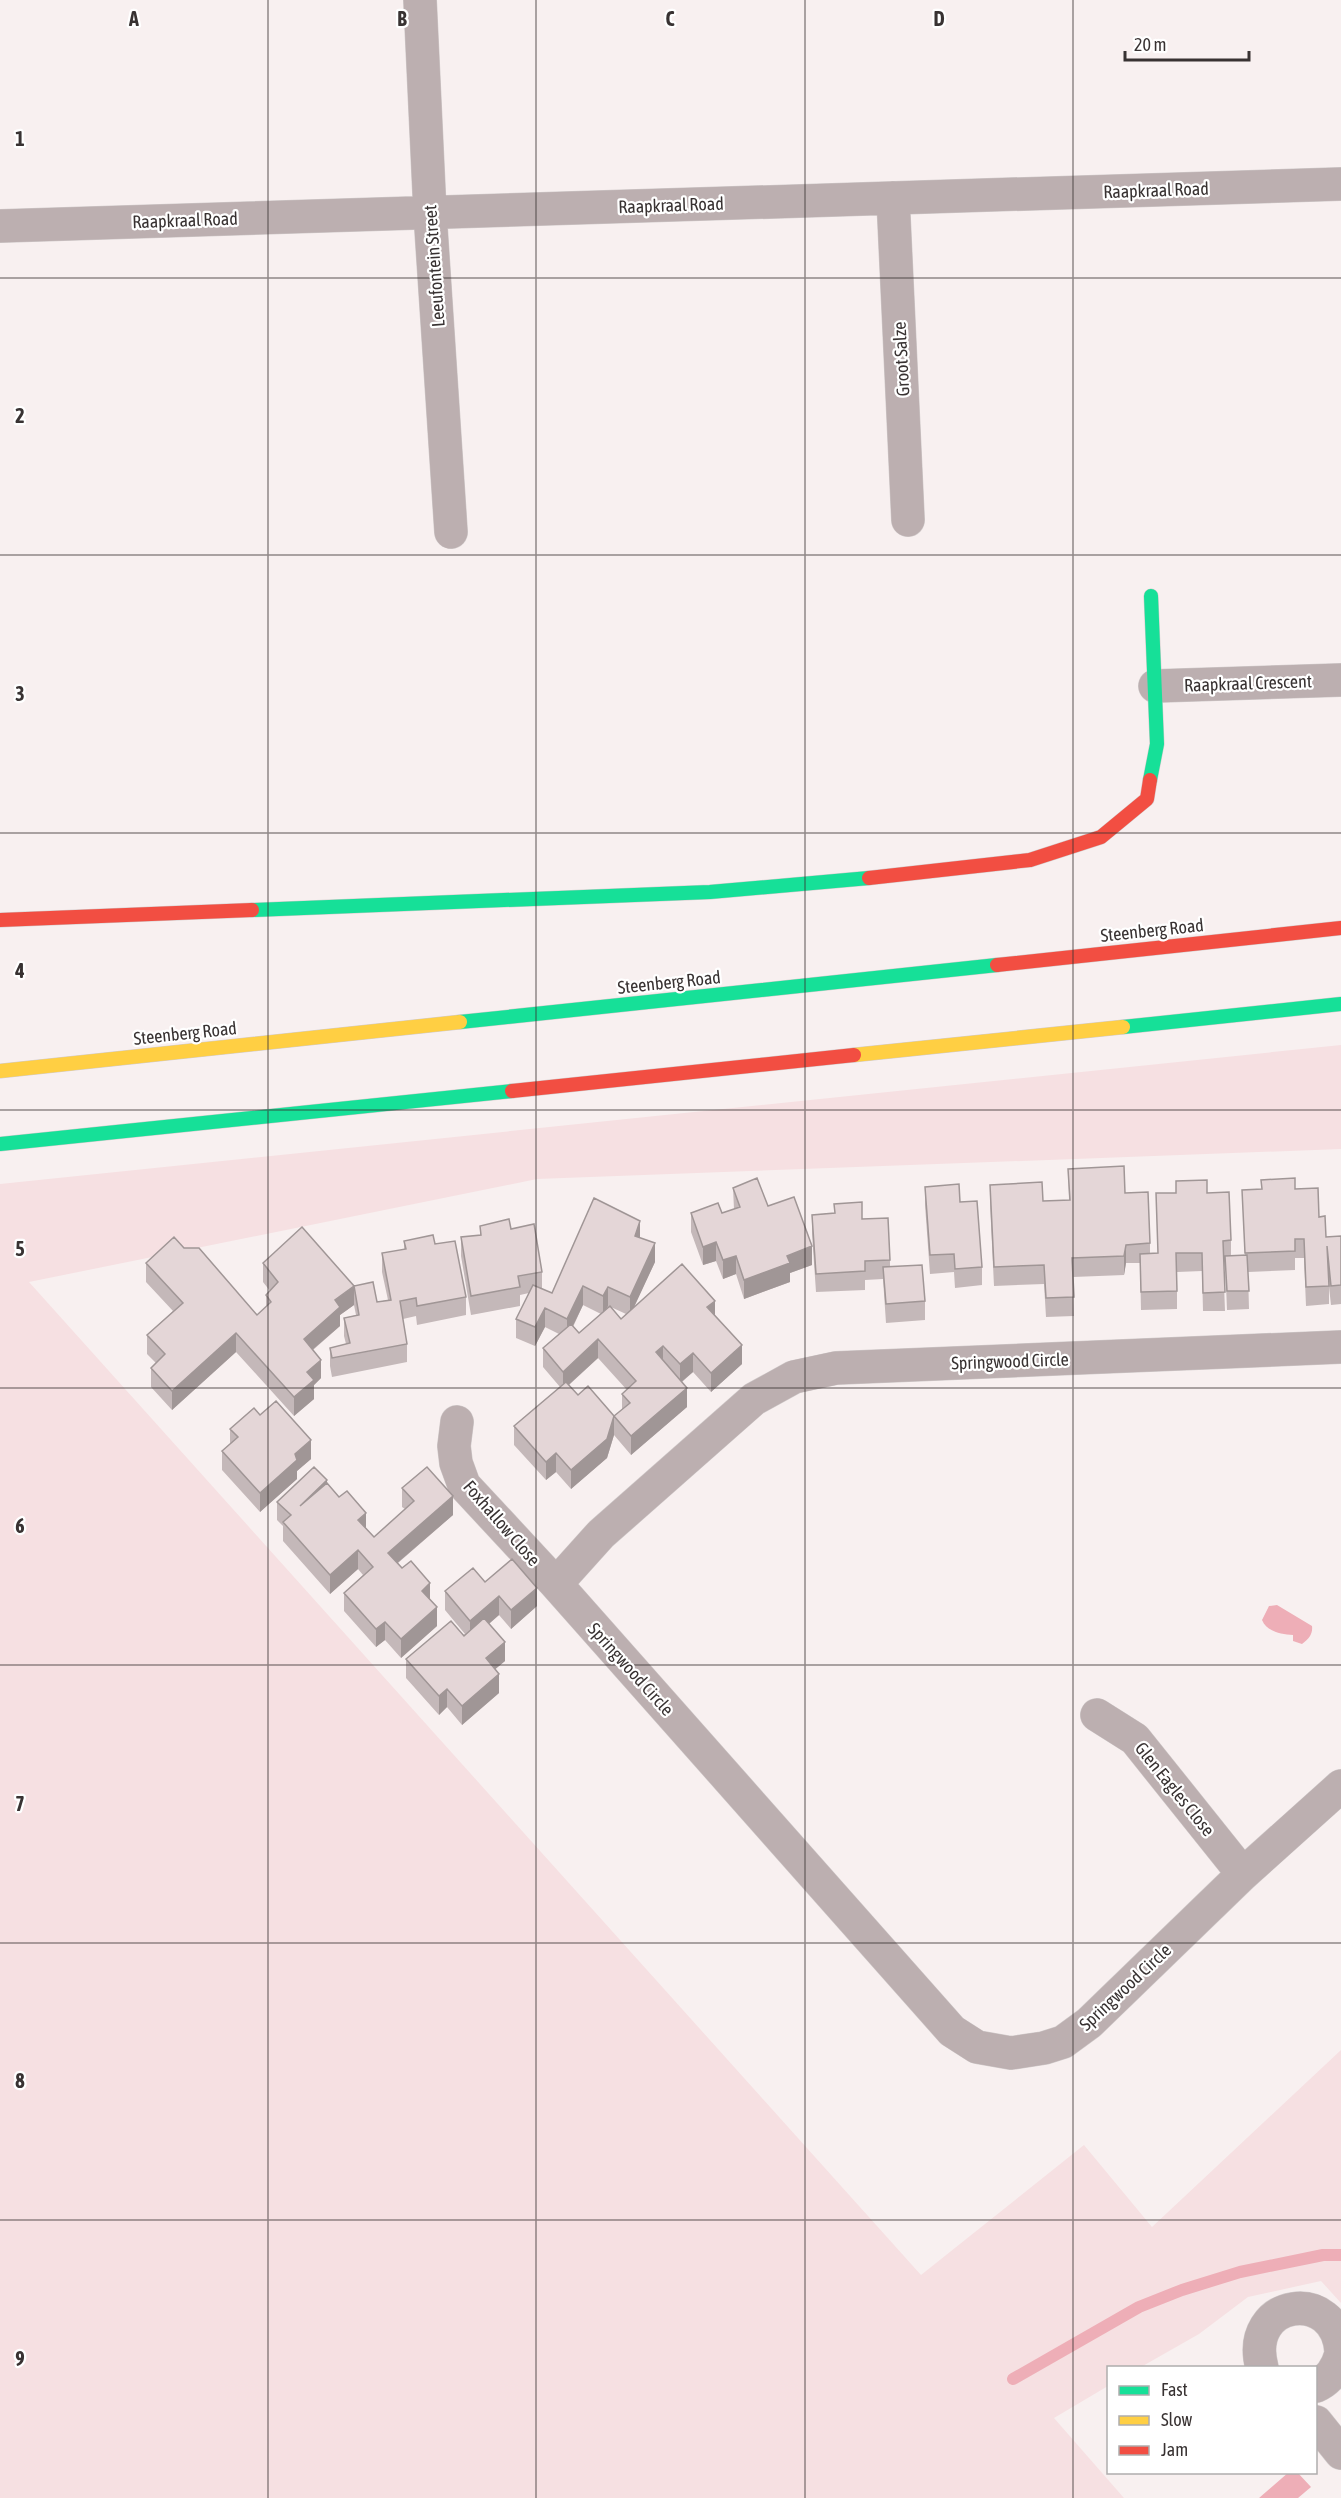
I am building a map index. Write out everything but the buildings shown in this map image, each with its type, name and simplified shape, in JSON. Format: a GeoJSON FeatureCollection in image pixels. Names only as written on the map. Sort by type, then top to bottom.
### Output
{"type":"FeatureCollection","features":[{"type":"Feature","properties":{"kind":"main road"},"geometry":{"type":"LineString","coordinates":[[0,920],[710,892],[928,873],[1030,860],[1101,837],[1147,800],[1157,744],[1151,596]]}},
{"type":"Feature","properties":{"kind":"main road","name":"Steenberg Road"},"geometry":{"type":"LineString","coordinates":[[0,1071],[1341,928]]}},
{"type":"Feature","properties":{"kind":"main road"},"geometry":{"type":"LineString","coordinates":[[0,1144],[1341,1004]]}},
{"type":"Feature","properties":{"kind":"street","name":"Leeufontein Street"},"geometry":{"type":"LineString","coordinates":[[420,0],[430,213],[451,532]]}},
{"type":"Feature","properties":{"kind":"street","name":"Raapkraal Road"},"geometry":{"type":"LineString","coordinates":[[0,226],[1341,184]]}},
{"type":"Feature","properties":{"kind":"street","name":"Groot Salze"},"geometry":{"type":"LineString","coordinates":[[893,198],[908,520]]}},
{"type":"Feature","properties":{"kind":"street","name":"Raapkraal Crescent"},"geometry":{"type":"LineString","coordinates":[[1155,686],[1341,680]]}},
{"type":"Feature","properties":{"kind":"street","name":"Springwood Circle"},"geometry":{"type":"LineString","coordinates":[[1341,1347],[836,1368],[794,1377],[754,1400],[601,1534],[556,1584],[952,2031],[977,2047],[1011,2053],[1044,2048],[1064,2042],[1089,2023],[1243,1874],[1341,1786]]}},
{"type":"Feature","properties":{"kind":"street","name":"Foxhallow Close"},"geometry":{"type":"LineString","coordinates":[[457,1422],[455,1455],[464,1485],[556,1584]]}},
{"type":"Feature","properties":{"kind":"street","name":"Glen Eagles Close"},"geometry":{"type":"LineString","coordinates":[[1097,1715],[1135,1739],[1243,1874]]}},
{"type":"Feature","properties":{"kind":"street"},"geometry":{"type":"LineString","coordinates":[[1262,2366],[1259,2340],[1274,2317],[1287,2310],[1301,2308],[1315,2311],[1327,2318],[1336,2328],[1341,2353],[1330,2377],[1317,2385]]}},
{"type":"Feature","properties":{"kind":"street"},"geometry":{"type":"LineString","coordinates":[[1317,2423],[1341,2453]]}},
{"type":"Feature","properties":{"kind":"shaded area"},"geometry":{"type":"Polygon","coordinates":[[[1341,1045],[1341,1149],[537,1179],[29,1282],[921,2275],[1084,2145],[1152,2227],[1341,2050],[1341,2303],[1321,2281],[1248,2297],[1199,2334],[1143,2366],[1107,2366],[1107,2387],[1054,2418],[1124,2498],[0,2498],[0,1184],[1341,1045]]]}},
{"type":"Feature","properties":{"kind":"shaded area"},"geometry":{"type":"Polygon","coordinates":[[[1277,1605],[1312,1626],[1310,1636],[1302,1644],[1293,1641],[1293,1635],[1275,1632],[1264,1624],[1262,1620],[1269,1606],[1277,1605]]]}},
{"type":"Feature","properties":{"kind":"shaded area"},"geometry":{"type":"Polygon","coordinates":[[[1287,2474],[1299,2474],[1311,2487],[1298,2498],[1259,2498],[1287,2474]]]}},
{"type":"Feature","properties":{"kind":"waterway"},"geometry":{"type":"LineString","coordinates":[[1013,2379],[1139,2307],[1182,2290],[1240,2272],[1323,2255],[1341,2255]]}},
{"type":"Feature","properties":{"kind":"traffic: fast"},"geometry":{"type":"LineString","coordinates":[[1150,780],[1157,744],[1151,596]]}},
{"type":"Feature","properties":{"kind":"traffic: fast"},"geometry":{"type":"LineString","coordinates":[[252,910],[710,892],[869,878]]}},
{"type":"Feature","properties":{"kind":"traffic: fast"},"geometry":{"type":"LineString","coordinates":[[460,1022],[997,965]]}},
{"type":"Feature","properties":{"kind":"traffic: fast"},"geometry":{"type":"LineString","coordinates":[[1123,1027],[1341,1004]]}},
{"type":"Feature","properties":{"kind":"traffic: fast"},"geometry":{"type":"LineString","coordinates":[[0,1144],[512,1091]]}},
{"type":"Feature","properties":{"kind":"traffic: slow"},"geometry":{"type":"LineString","coordinates":[[0,1071],[460,1022]]}},
{"type":"Feature","properties":{"kind":"traffic: slow"},"geometry":{"type":"LineString","coordinates":[[854,1055],[1123,1027]]}},
{"type":"Feature","properties":{"kind":"traffic: jam"},"geometry":{"type":"LineString","coordinates":[[869,878],[1030,860],[1101,837],[1147,799],[1150,780]]}},
{"type":"Feature","properties":{"kind":"traffic: jam"},"geometry":{"type":"LineString","coordinates":[[0,920],[252,910]]}},
{"type":"Feature","properties":{"kind":"traffic: jam"},"geometry":{"type":"LineString","coordinates":[[997,965],[1341,928]]}},
{"type":"Feature","properties":{"kind":"traffic: jam"},"geometry":{"type":"LineString","coordinates":[[512,1091],[854,1055]]}}]}
